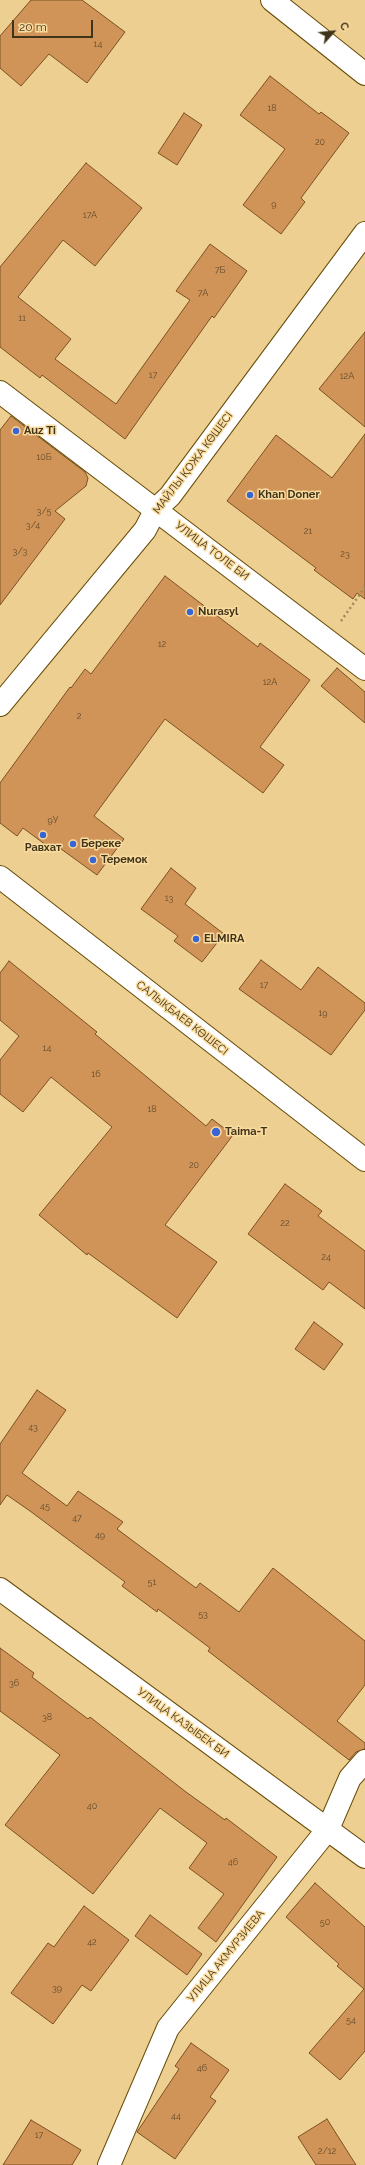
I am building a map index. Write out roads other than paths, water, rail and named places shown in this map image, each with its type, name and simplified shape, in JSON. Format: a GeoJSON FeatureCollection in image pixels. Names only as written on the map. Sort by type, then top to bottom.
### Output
{"type":"FeatureCollection","features":[{"type":"Feature","properties":{"kind":"street"},"geometry":{"type":"LineString","coordinates":[[272,0],[365,74]]}},
{"type":"Feature","properties":{"kind":"street","name":"МАЙЛЫ ҚОЖА КӨШЕСІ"},"geometry":{"type":"LineString","coordinates":[[0,706],[146,530],[156,509],[170,496],[365,233]]}},
{"type":"Feature","properties":{"kind":"street","name":"УЛИЦА ТОЛЕ БИ"},"geometry":{"type":"LineString","coordinates":[[0,392],[365,669]]}},
{"type":"Feature","properties":{"kind":"street","name":"САЛЫҚБАЕВ КӨШЕСІ"},"geometry":{"type":"LineString","coordinates":[[0,877],[365,1160]]}},
{"type":"Feature","properties":{"kind":"street","name":"УЛИЦА КАЗЫБЕК БИ"},"geometry":{"type":"LineString","coordinates":[[0,1589],[365,1857]]}},
{"type":"Feature","properties":{"kind":"street","name":"УЛИЦА АКМУРЗИЕВА"},"geometry":{"type":"LineString","coordinates":[[109,2165],[168,2028],[328,1829],[350,1778],[365,1761]]}},
{"type":"Feature","properties":{"kind":"place","name":"Auz Ti"},"geometry":{"type":"Point","coordinates":[16,431]}},
{"type":"Feature","properties":{"kind":"place","name":"Khan Doner"},"geometry":{"type":"Point","coordinates":[250,495]}},
{"type":"Feature","properties":{"kind":"place","name":"Nurasyl"},"geometry":{"type":"Point","coordinates":[190,612]}},
{"type":"Feature","properties":{"kind":"place","name":"Равхат"},"geometry":{"type":"Point","coordinates":[43,835]}},
{"type":"Feature","properties":{"kind":"place","name":"Береке"},"geometry":{"type":"Point","coordinates":[73,844]}},
{"type":"Feature","properties":{"kind":"place","name":"Теремок"},"geometry":{"type":"Point","coordinates":[93,860]}},
{"type":"Feature","properties":{"kind":"place","name":"ELMIRA"},"geometry":{"type":"Point","coordinates":[196,939]}},
{"type":"Feature","properties":{"kind":"place","name":"Taima-T"},"geometry":{"type":"Point","coordinates":[216,1132]}}]}
